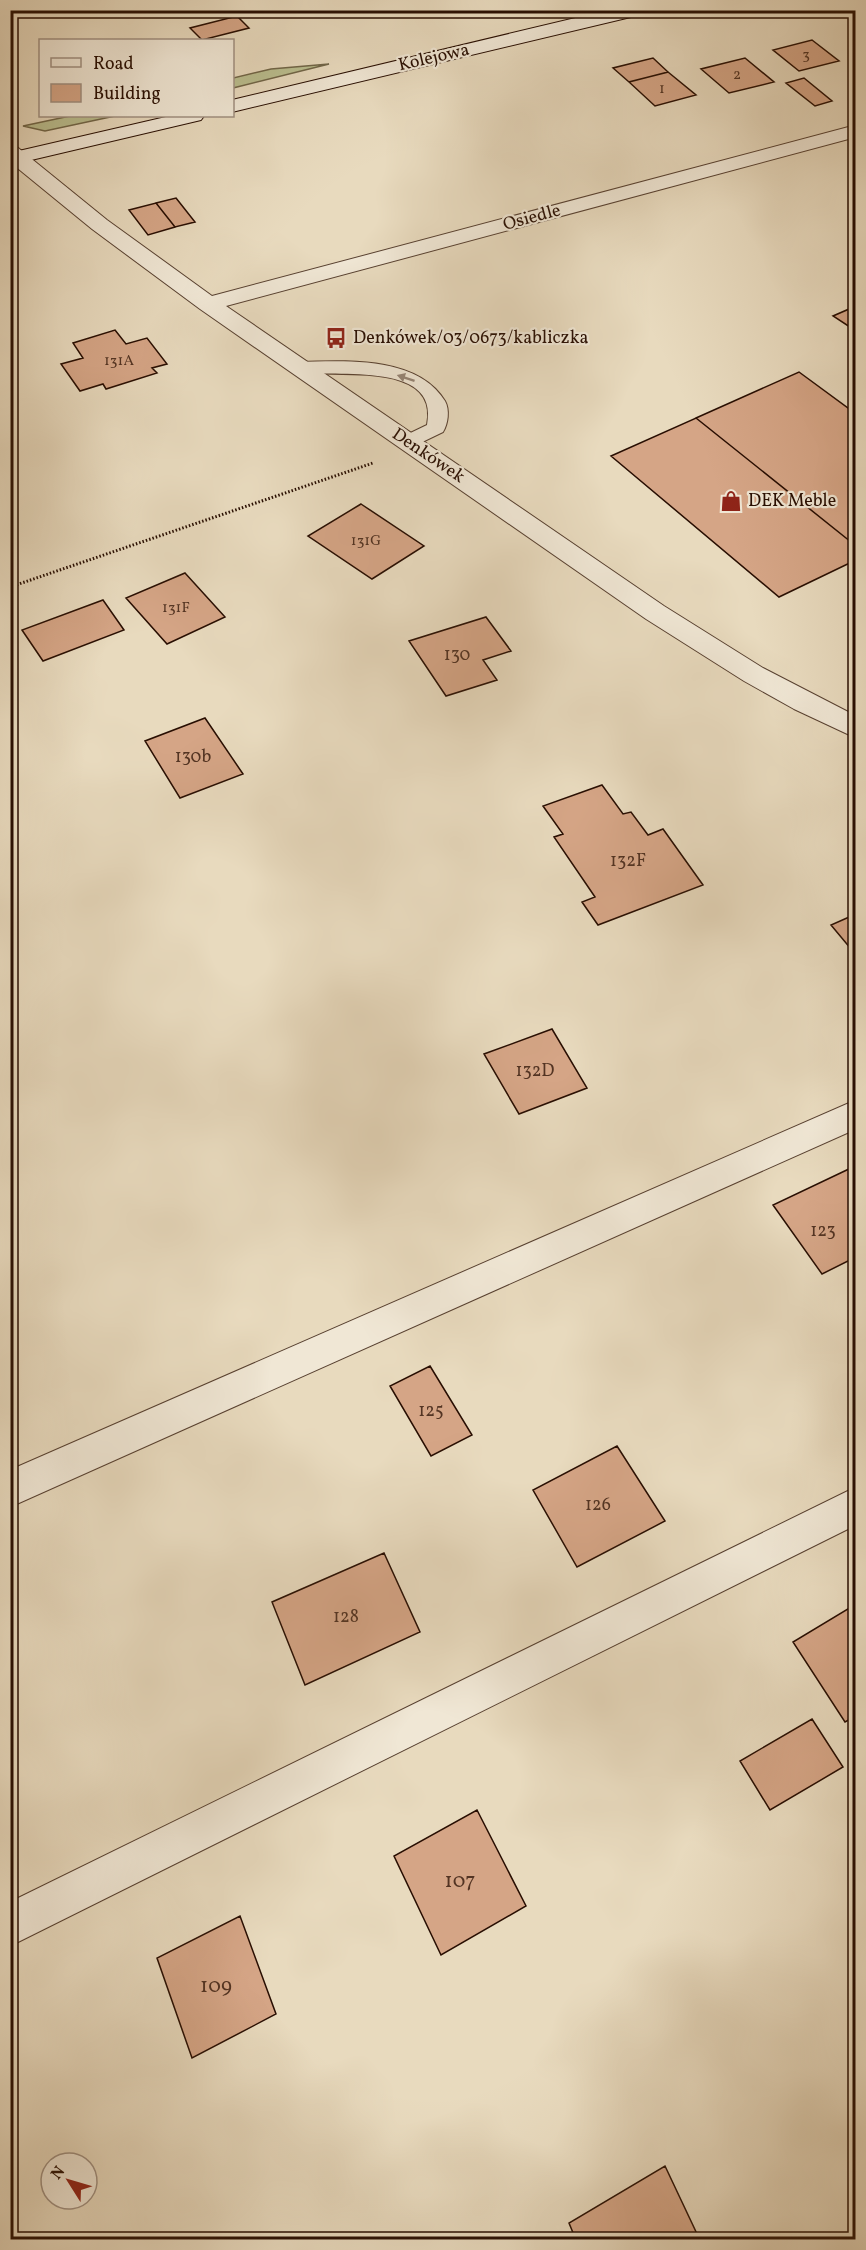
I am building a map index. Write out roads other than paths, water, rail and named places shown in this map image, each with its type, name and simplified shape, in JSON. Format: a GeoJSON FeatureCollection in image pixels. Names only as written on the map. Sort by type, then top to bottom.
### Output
{"type":"FeatureCollection","features":[{"type":"Feature","properties":{"kind":"street","name":"Kolejowa"},"geometry":{"type":"LineString","coordinates":[[234,106],[636,10]]}},
{"type":"Feature","properties":{"kind":"street"},"geometry":{"type":"LineString","coordinates":[[13,156],[189,117]]}},
{"type":"Feature","properties":{"kind":"street","name":"Osiedle"},"geometry":{"type":"LineString","coordinates":[[208,304],[855,131]]}},
{"type":"Feature","properties":{"kind":"street","name":"Denkówek"},"geometry":{"type":"LineString","coordinates":[[13,156],[44,182],[208,304],[407,442],[748,671],[812,708],[855,728]]}},
{"type":"Feature","properties":{"kind":"street"},"geometry":{"type":"LineString","coordinates":[[10,1490],[855,1114]]}},
{"type":"Feature","properties":{"kind":"street"},"geometry":{"type":"LineString","coordinates":[[10,1925],[855,1505]]}},
{"type":"Feature","properties":{"kind":"lane"},"geometry":{"type":"LineString","coordinates":[[297,367],[358,367],[393,374],[425,384],[439,406],[436,429],[407,442]]}},
{"type":"Feature","properties":{"kind":"place","name":"Denkówek/03/0673/kabliczka"},"geometry":{"type":"Point","coordinates":[336,338]}},
{"type":"Feature","properties":{"kind":"place","name":"DEK Meble"},"geometry":{"type":"Point","coordinates":[731,501]}}]}
